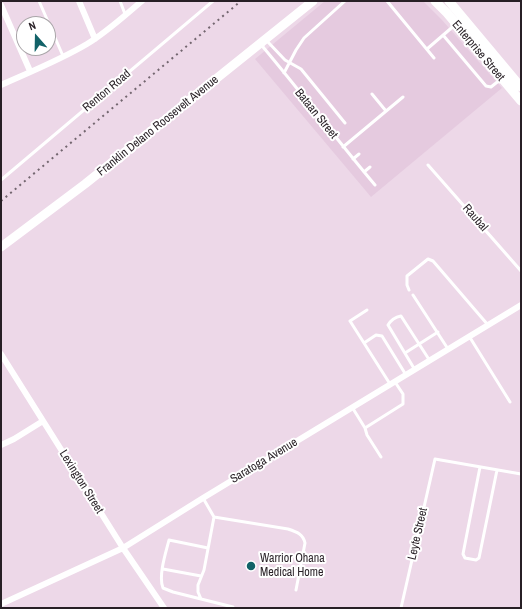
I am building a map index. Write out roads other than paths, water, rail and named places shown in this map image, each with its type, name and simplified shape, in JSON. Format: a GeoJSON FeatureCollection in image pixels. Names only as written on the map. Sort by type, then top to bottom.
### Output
{"type":"FeatureCollection","features":[{"type":"Feature","properties":{"kind":"main road","name":"Franklin Delano Roosevelt Avenue"},"geometry":{"type":"LineString","coordinates":[[1,247],[85,184],[312,1]]}},
{"type":"Feature","properties":{"kind":"main road","name":"Enterprise Street"},"geometry":{"type":"LineString","coordinates":[[435,1],[447,13],[521,101]]}},
{"type":"Feature","properties":{"kind":"main road","name":"Enterprise Street"},"geometry":{"type":"LineString","coordinates":[[449,1],[521,87]]}},
{"type":"Feature","properties":{"kind":"street"},"geometry":{"type":"LineString","coordinates":[[79,1],[95,39]]}},
{"type":"Feature","properties":{"kind":"street"},"geometry":{"type":"LineString","coordinates":[[1,85],[63,56],[95,39],[142,1]]}},
{"type":"Feature","properties":{"kind":"street"},"geometry":{"type":"LineString","coordinates":[[1,5],[30,72]]}},
{"type":"Feature","properties":{"kind":"street","name":"Saratoga Avenue"},"geometry":{"type":"LineString","coordinates":[[1,604],[123,548],[521,305]]}},
{"type":"Feature","properties":{"kind":"street","name":"Lexington Street"},"geometry":{"type":"LineString","coordinates":[[1,354],[123,548],[164,608]]}},
{"type":"Feature","properties":{"kind":"street"},"geometry":{"type":"LineString","coordinates":[[1,445],[14,439],[43,421]]}},
{"type":"Feature","properties":{"kind":"lane"},"geometry":{"type":"LineString","coordinates":[[39,1],[63,56]]}},
{"type":"Feature","properties":{"kind":"lane"},"geometry":{"type":"LineString","coordinates":[[120,1],[126,15]]}},
{"type":"Feature","properties":{"kind":"lane","name":"Renton Road"},"geometry":{"type":"LineString","coordinates":[[1,180],[213,1]]}},
{"type":"Feature","properties":{"kind":"lane"},"geometry":{"type":"LineString","coordinates":[[284,73],[304,38],[345,1]]}},
{"type":"Feature","properties":{"kind":"lane"},"geometry":{"type":"LineString","coordinates":[[386,1],[434,58]]}},
{"type":"Feature","properties":{"kind":"lane"},"geometry":{"type":"LineString","coordinates":[[427,49],[463,18]]}},
{"type":"Feature","properties":{"kind":"lane"},"geometry":{"type":"LineString","coordinates":[[443,36],[486,86],[491,87],[501,79],[505,68]]}},
{"type":"Feature","properties":{"kind":"lane"},"geometry":{"type":"LineString","coordinates":[[264,40],[269,42],[289,63],[301,69],[345,123]]}},
{"type":"Feature","properties":{"kind":"lane","name":"Bataan Street"},"geometry":{"type":"LineString","coordinates":[[264,40],[263,47],[375,185]]}},
{"type":"Feature","properties":{"kind":"lane"},"geometry":{"type":"LineString","coordinates":[[372,94],[386,111]]}},
{"type":"Feature","properties":{"kind":"lane"},"geometry":{"type":"LineString","coordinates":[[343,147],[403,97]]}},
{"type":"Feature","properties":{"kind":"lane"},"geometry":{"type":"LineString","coordinates":[[353,159],[359,154]]}},
{"type":"Feature","properties":{"kind":"lane","name":"Raubal"},"geometry":{"type":"LineString","coordinates":[[428,165],[521,272]]}},
{"type":"Feature","properties":{"kind":"lane"},"geometry":{"type":"LineString","coordinates":[[364,172],[370,167]]}},
{"type":"Feature","properties":{"kind":"lane"},"geometry":{"type":"LineString","coordinates":[[409,290],[406,285],[407,276],[428,259],[433,261],[488,325]]}},
{"type":"Feature","properties":{"kind":"lane"},"geometry":{"type":"LineString","coordinates":[[413,295],[448,349]]}},
{"type":"Feature","properties":{"kind":"lane"},"geometry":{"type":"LineString","coordinates":[[365,428],[404,404],[403,394],[393,383],[350,321],[367,310]]}},
{"type":"Feature","properties":{"kind":"lane"},"geometry":{"type":"LineString","coordinates":[[415,370],[388,325],[397,317],[401,316],[430,361]]}},
{"type":"Feature","properties":{"kind":"lane"},"geometry":{"type":"LineString","coordinates":[[405,353],[438,332]]}},
{"type":"Feature","properties":{"kind":"lane"},"geometry":{"type":"LineString","coordinates":[[364,343],[376,335],[382,336],[406,375]]}},
{"type":"Feature","properties":{"kind":"lane"},"geometry":{"type":"LineString","coordinates":[[469,336],[510,402]]}},
{"type":"Feature","properties":{"kind":"lane"},"geometry":{"type":"LineString","coordinates":[[352,407],[381,457]]}},
{"type":"Feature","properties":{"kind":"lane","name":"Leyte Street"},"geometry":{"type":"LineString","coordinates":[[402,608],[435,459],[480,467]]}},
{"type":"Feature","properties":{"kind":"lane"},"geometry":{"type":"LineString","coordinates":[[497,470],[479,558],[476,560],[465,558],[463,554],[480,467],[521,474]]}},
{"type":"Feature","properties":{"kind":"lane"},"geometry":{"type":"LineString","coordinates":[[201,599],[198,592],[198,585],[208,548],[214,517],[203,498]]}},
{"type":"Feature","properties":{"kind":"lane"},"geometry":{"type":"LineString","coordinates":[[214,517],[298,532],[304,538],[305,543],[296,590]]}},
{"type":"Feature","properties":{"kind":"lane"},"geometry":{"type":"LineString","coordinates":[[208,548],[168,540],[161,583],[163,588],[233,608]]}},
{"type":"Feature","properties":{"kind":"lane"},"geometry":{"type":"LineString","coordinates":[[163,569],[201,576]]}},
{"type":"Feature","properties":{"kind":"railway"},"geometry":{"type":"LineString","coordinates":[[1,201],[241,1]]}},
{"type":"Feature","properties":{"kind":"place","name":"Warrior Ohana Medical Home"},"geometry":{"type":"Point","coordinates":[251,566]}}]}
